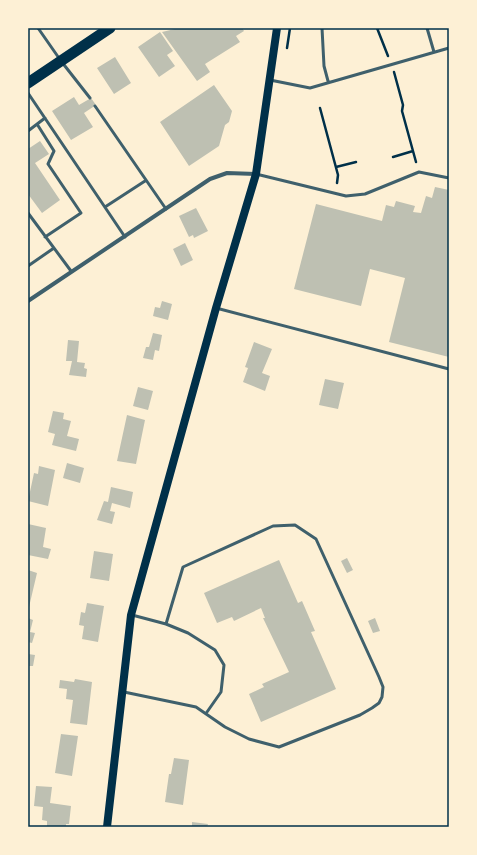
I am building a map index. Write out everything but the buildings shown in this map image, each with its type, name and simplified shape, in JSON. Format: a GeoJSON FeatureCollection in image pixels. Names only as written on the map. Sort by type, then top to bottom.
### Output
{"type":"FeatureCollection","features":[{"type":"Feature","properties":{"kind":"highway"},"geometry":{"type":"LineString","coordinates":[[28,83],[110,28]]}},
{"type":"Feature","properties":{"kind":"main road"},"geometry":{"type":"LineString","coordinates":[[107,827],[131,615],[216,308],[256,174],[277,28]]}},
{"type":"Feature","properties":{"kind":"street"},"geometry":{"type":"LineString","coordinates":[[28,302],[71,271],[125,237],[210,179],[227,173],[256,174]]}},
{"type":"Feature","properties":{"kind":"lane"},"geometry":{"type":"LineString","coordinates":[[38,28],[61,61],[90,98]]}},
{"type":"Feature","properties":{"kind":"lane"},"geometry":{"type":"LineString","coordinates":[[322,28],[324,66],[328,81]]}},
{"type":"Feature","properties":{"kind":"lane"},"geometry":{"type":"LineString","coordinates":[[427,28],[434,52]]}},
{"type":"Feature","properties":{"kind":"lane"},"geometry":{"type":"LineString","coordinates":[[270,80],[310,88],[328,81],[449,48]]}},
{"type":"Feature","properties":{"kind":"lane"},"geometry":{"type":"LineString","coordinates":[[28,93],[125,237]]}},
{"type":"Feature","properties":{"kind":"lane"},"geometry":{"type":"LineString","coordinates":[[95,106],[145,181],[166,209]]}},
{"type":"Feature","properties":{"kind":"lane"},"geometry":{"type":"LineString","coordinates":[[28,132],[45,118]]}},
{"type":"Feature","properties":{"kind":"lane"},"geometry":{"type":"LineString","coordinates":[[37,124],[54,151],[48,164],[81,213],[46,237]]}},
{"type":"Feature","properties":{"kind":"lane"},"geometry":{"type":"LineString","coordinates":[[256,174],[346,196],[364,194],[419,172],[449,178]]}},
{"type":"Feature","properties":{"kind":"lane"},"geometry":{"type":"LineString","coordinates":[[105,207],[145,181]]}},
{"type":"Feature","properties":{"kind":"lane"},"geometry":{"type":"LineString","coordinates":[[28,213],[71,271]]}},
{"type":"Feature","properties":{"kind":"lane"},"geometry":{"type":"LineString","coordinates":[[28,266],[54,248]]}},
{"type":"Feature","properties":{"kind":"lane"},"geometry":{"type":"LineString","coordinates":[[216,308],[449,369]]}},
{"type":"Feature","properties":{"kind":"lane"},"geometry":{"type":"LineString","coordinates":[[122,692],[196,707],[206,712],[225,727],[249,739],[278,747],[360,715],[379,703],[382,697],[382,687],[316,539],[295,525],[273,526],[184,567],[166,624]]}},
{"type":"Feature","properties":{"kind":"lane"},"geometry":{"type":"LineString","coordinates":[[131,615],[166,624],[188,633],[215,650],[224,665],[221,692],[206,712]]}},
{"type":"Feature","properties":{"kind":"path"},"geometry":{"type":"LineString","coordinates":[[287,48],[290,28]]}},
{"type":"Feature","properties":{"kind":"path"},"geometry":{"type":"LineString","coordinates":[[377,28],[388,56]]}},
{"type":"Feature","properties":{"kind":"path"},"geometry":{"type":"LineString","coordinates":[[393,72],[403,105],[402,111],[416,162]]}},
{"type":"Feature","properties":{"kind":"path"},"geometry":{"type":"LineString","coordinates":[[320,108],[338,175],[337,183]]}},
{"type":"Feature","properties":{"kind":"path"},"geometry":{"type":"LineString","coordinates":[[393,157],[413,151]]}},
{"type":"Feature","properties":{"kind":"path"},"geometry":{"type":"LineString","coordinates":[[336,168],[356,162]]}}]}
